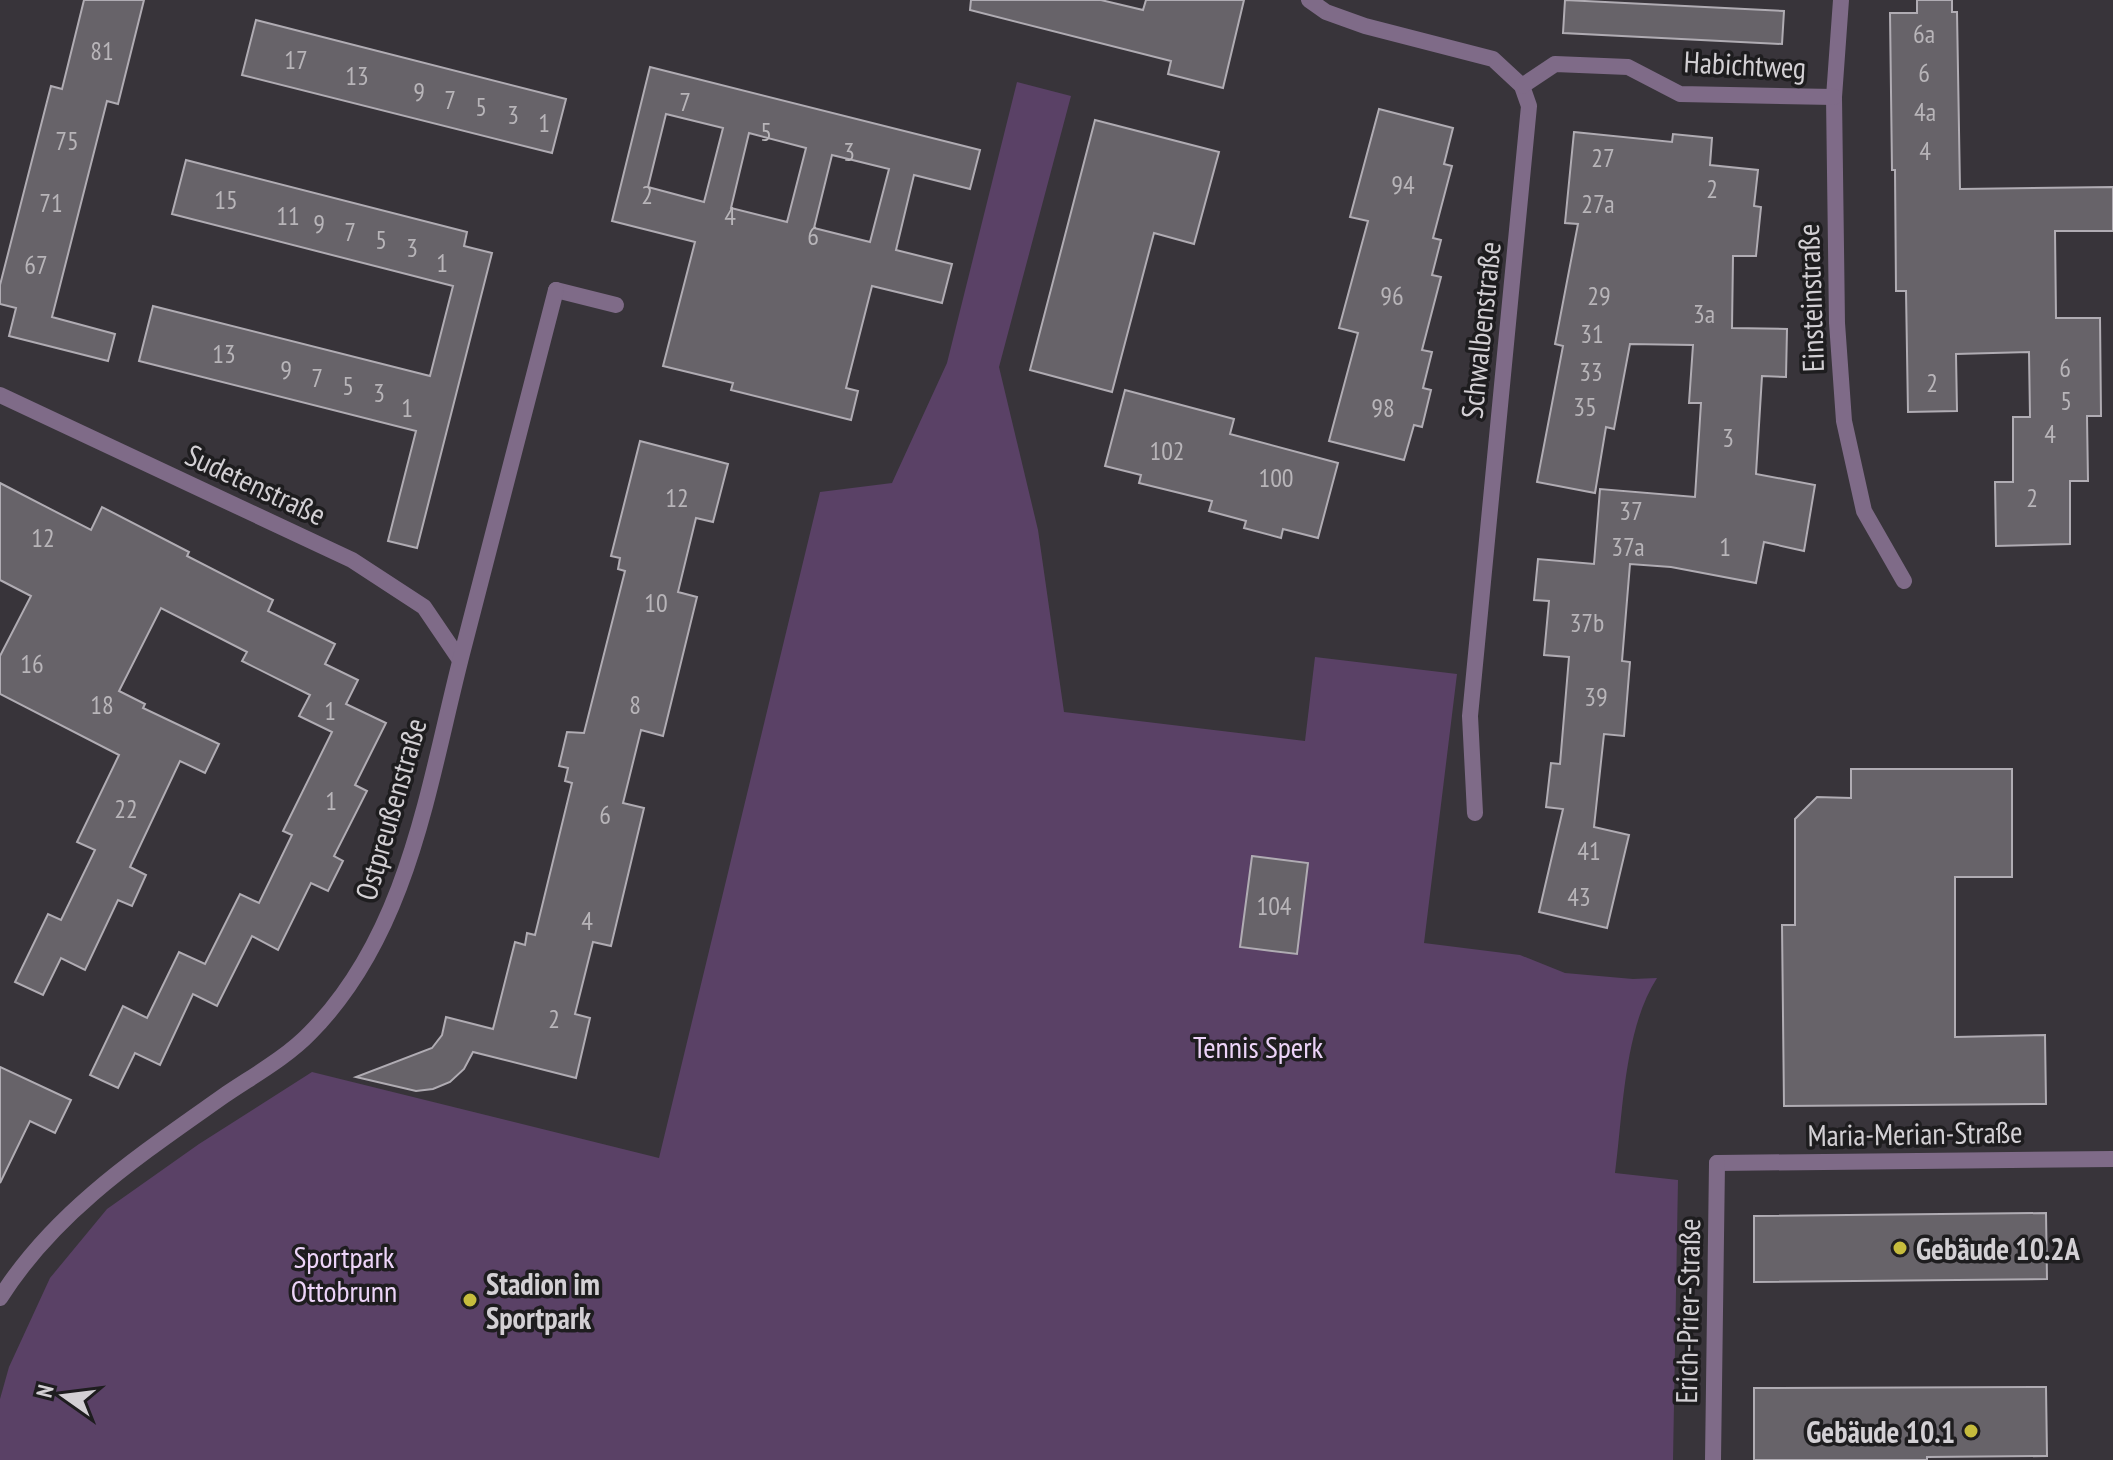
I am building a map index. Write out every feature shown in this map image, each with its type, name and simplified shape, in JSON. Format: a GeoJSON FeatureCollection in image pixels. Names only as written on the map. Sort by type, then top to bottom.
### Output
{"type":"FeatureCollection","features":[{"type":"Feature","properties":{"kind":"street"},"geometry":{"type":"LineString","coordinates":[[1309,0],[1326,12],[1365,26],[1493,59],[1522,86]]}},
{"type":"Feature","properties":{"kind":"street","name":"Einsteinstraße"},"geometry":{"type":"LineString","coordinates":[[1841,0],[1834,97],[1837,323],[1844,421],[1864,511],[1904,581]]}},
{"type":"Feature","properties":{"kind":"street","name":"Habichtweg"},"geometry":{"type":"LineString","coordinates":[[1522,86],[1555,64],[1628,67],[1680,94],[1834,97]]}},
{"type":"Feature","properties":{"kind":"street","name":"Schwalbenstraße"},"geometry":{"type":"LineString","coordinates":[[1475,813],[1470,716],[1526,143],[1529,106],[1522,86]]}},
{"type":"Feature","properties":{"kind":"street","name":"Ostpreußenstraße"},"geometry":{"type":"LineString","coordinates":[[0,1298],[31,1256],[92,1192],[309,1035],[341,996],[380,933],[399,891],[425,804],[556,290],[616,305]]}},
{"type":"Feature","properties":{"kind":"street","name":"Sudetenstraße"},"geometry":{"type":"LineString","coordinates":[[0,395],[352,560],[424,607],[460,660]]}},
{"type":"Feature","properties":{"kind":"street","name":"Maria-Merian-Straße"},"geometry":{"type":"LineString","coordinates":[[1717,1163],[2113,1159]]}},
{"type":"Feature","properties":{"kind":"street","name":"Erich-Prier-Straße"},"geometry":{"type":"LineString","coordinates":[[1713,1460],[1717,1163]]}},
{"type":"Feature","properties":{"kind":"green space"},"geometry":{"type":"Polygon","coordinates":[[[1017,82],[1071,96],[999,367],[1038,530],[1064,712],[1305,741],[1315,657],[1457,674],[1424,943],[1520,955],[1565,973],[1657,978],[1646,999],[1631,1046],[1615,1173],[1678,1180],[1673,1460],[0,1460],[0,1399],[9,1367],[50,1278],[107,1209],[199,1144],[312,1072],[659,1158],[820,492],[892,483],[947,363],[1017,82]]]}},
{"type":"Feature","properties":{"kind":"building"},"geometry":{"type":"Polygon","coordinates":[[[84,0],[144,0],[118,104],[107,101],[52,317],[115,334],[108,361],[9,336],[16,308],[0,304],[0,285],[51,86],[62,89],[84,0]]]}},
{"type":"Feature","properties":{"kind":"building"},"geometry":{"type":"Polygon","coordinates":[[[971,0],[1101,0],[1143,10],[1146,0],[1244,0],[1223,88],[1168,74],[1171,61],[970,10],[971,0]]]}},
{"type":"Feature","properties":{"kind":"building"},"geometry":{"type":"Polygon","coordinates":[[[1565,0],[1784,11],[1782,44],[1563,33],[1565,0]]]}},
{"type":"Feature","properties":{"kind":"building"},"geometry":{"type":"Polygon","coordinates":[[[1917,0],[1952,0],[1952,12],[1957,12],[1960,189],[2113,187],[2113,231],[2055,231],[2056,318],[2100,318],[2101,416],[2087,416],[2088,481],[2070,481],[2070,544],[1996,546],[1995,482],[2013,482],[2013,417],[2030,417],[2029,352],[1956,354],[1957,411],[1908,412],[1906,291],[1896,291],[1890,13],[1917,13],[1917,0]]]}},
{"type":"Feature","properties":{"kind":"building"},"geometry":{"type":"Polygon","coordinates":[[[256,20],[566,99],[552,153],[242,75],[256,20]]]}},
{"type":"Feature","properties":{"kind":"building"},"geometry":{"type":"Polygon","coordinates":[[[650,67],[980,150],[970,189],[914,175],[896,250],[952,264],[942,303],[872,286],[846,388],[858,391],[851,420],[731,390],[733,383],[663,366],[695,242],[612,221],[650,67]],[[666,114],[648,187],[704,202],[723,128],[666,114]],[[749,133],[731,208],[787,222],[806,148],[749,133]],[[832,155],[814,228],[870,242],[889,169],[832,155]]]}},
{"type":"Feature","properties":{"kind":"building"},"geometry":{"type":"Polygon","coordinates":[[[1379,109],[1453,128],[1444,164],[1452,166],[1433,238],[1441,240],[1432,275],[1441,277],[1422,350],[1432,352],[1423,388],[1431,390],[1422,427],[1414,425],[1404,460],[1329,441],[1358,333],[1339,328],[1368,221],[1350,217],[1379,109]]]}},
{"type":"Feature","properties":{"kind":"building"},"geometry":{"type":"Polygon","coordinates":[[[1095,120],[1219,152],[1194,244],[1154,233],[1112,392],[1030,370],[1095,120]]]}},
{"type":"Feature","properties":{"kind":"building"},"geometry":{"type":"Polygon","coordinates":[[[1574,132],[1672,142],[1673,134],[1712,138],[1710,165],[1758,170],[1754,206],[1761,207],[1756,256],[1733,256],[1732,328],[1787,329],[1786,377],[1762,376],[1756,474],[1815,485],[1804,551],[1764,542],[1756,583],[1671,567],[1630,564],[1622,661],[1630,662],[1624,736],[1604,734],[1594,827],[1629,835],[1607,928],[1539,912],[1563,809],[1546,807],[1551,763],[1560,764],[1569,657],[1544,655],[1549,601],[1534,600],[1538,559],[1594,564],[1600,489],[1695,497],[1701,403],[1689,403],[1693,345],[1630,344],[1614,429],[1606,427],[1595,493],[1537,482],[1563,346],[1555,344],[1578,224],[1565,223],[1574,132]]]}},
{"type":"Feature","properties":{"kind":"building"},"geometry":{"type":"Polygon","coordinates":[[[186,160],[467,232],[464,246],[492,253],[417,548],[388,541],[416,431],[139,361],[153,306],[430,376],[453,286],[172,214],[186,160]]]}},
{"type":"Feature","properties":{"kind":"building"},"geometry":{"type":"Polygon","coordinates":[[[1125,390],[1234,419],[1230,434],[1338,463],[1318,538],[1283,529],[1281,538],[1244,528],[1246,521],[1209,511],[1212,501],[1139,483],[1141,475],[1105,466],[1125,390]]]}},
{"type":"Feature","properties":{"kind":"building"},"geometry":{"type":"Polygon","coordinates":[[[640,441],[728,464],[713,522],[696,518],[678,592],[697,597],[663,736],[641,730],[623,803],[644,808],[611,946],[593,942],[575,1014],[590,1018],[576,1078],[473,1052],[464,1069],[450,1082],[433,1089],[416,1091],[356,1077],[432,1048],[442,1035],[446,1017],[493,1029],[515,942],[525,945],[527,933],[535,935],[572,783],[565,781],[568,768],[559,766],[567,732],[584,733],[625,571],[618,569],[620,558],[611,556],[640,441]]]}},
{"type":"Feature","properties":{"kind":"building"},"geometry":{"type":"Polygon","coordinates":[[[0,483],[91,530],[102,507],[189,552],[187,556],[273,600],[268,611],[335,644],[325,664],[358,680],[346,704],[386,723],[355,785],[367,791],[334,856],[343,861],[328,891],[311,883],[278,950],[252,936],[217,1006],[193,994],[160,1065],[135,1053],[118,1088],[90,1075],[123,1006],[147,1018],[179,952],[205,964],[240,894],[259,903],[292,835],[283,831],[332,732],[299,716],[310,695],[242,661],[247,652],[161,608],[119,691],[145,704],[143,708],[219,744],[205,773],[180,761],[130,867],[146,875],[132,906],[118,900],[85,970],[61,958],[43,995],[15,982],[48,914],[61,920],[95,850],[77,842],[119,755],[0,694],[0,656],[31,596],[0,580],[0,483]]]}},
{"type":"Feature","properties":{"kind":"building"},"geometry":{"type":"Polygon","coordinates":[[[1851,769],[2012,769],[2012,877],[1955,877],[1955,1037],[2045,1035],[2046,1104],[1784,1106],[1782,925],[1795,925],[1795,819],[1817,797],[1851,798],[1851,769]]]}},
{"type":"Feature","properties":{"kind":"building"},"geometry":{"type":"Polygon","coordinates":[[[1252,856],[1308,863],[1297,954],[1240,947],[1252,856]]]}},
{"type":"Feature","properties":{"kind":"building"},"geometry":{"type":"Polygon","coordinates":[[[0,1067],[71,1100],[55,1133],[30,1121],[0,1183],[0,1067]]]}},
{"type":"Feature","properties":{"kind":"building","name":"Gebäude 10.2A"},"geometry":{"type":"Polygon","coordinates":[[[2046,1213],[2047,1279],[1754,1282],[1754,1216],[2046,1213]]]}},
{"type":"Feature","properties":{"kind":"building"},"geometry":{"type":"Polygon","coordinates":[[[2046,1387],[2047,1456],[1754,1460],[1754,1388],[2046,1387]]]}},
{"type":"Feature","properties":{"kind":"place","name":"Gebäude 10.2A"},"geometry":{"type":"Point","coordinates":[1900,1248]}},
{"type":"Feature","properties":{"kind":"place","name":"Stadion im Sportpark"},"geometry":{"type":"Point","coordinates":[470,1300]}},
{"type":"Feature","properties":{"kind":"place","name":"Gebäude 10.1"},"geometry":{"type":"Point","coordinates":[1971,1431]}},
{"type":"Feature","properties":{"kind":"park label","name":"Tennis Sperk"},"geometry":{"type":"Point","coordinates":[1258,1046]}},
{"type":"Feature","properties":{"kind":"park label","name":"Sportpark Ottobrunn"},"geometry":{"type":"Point","coordinates":[344,1273]}}]}
